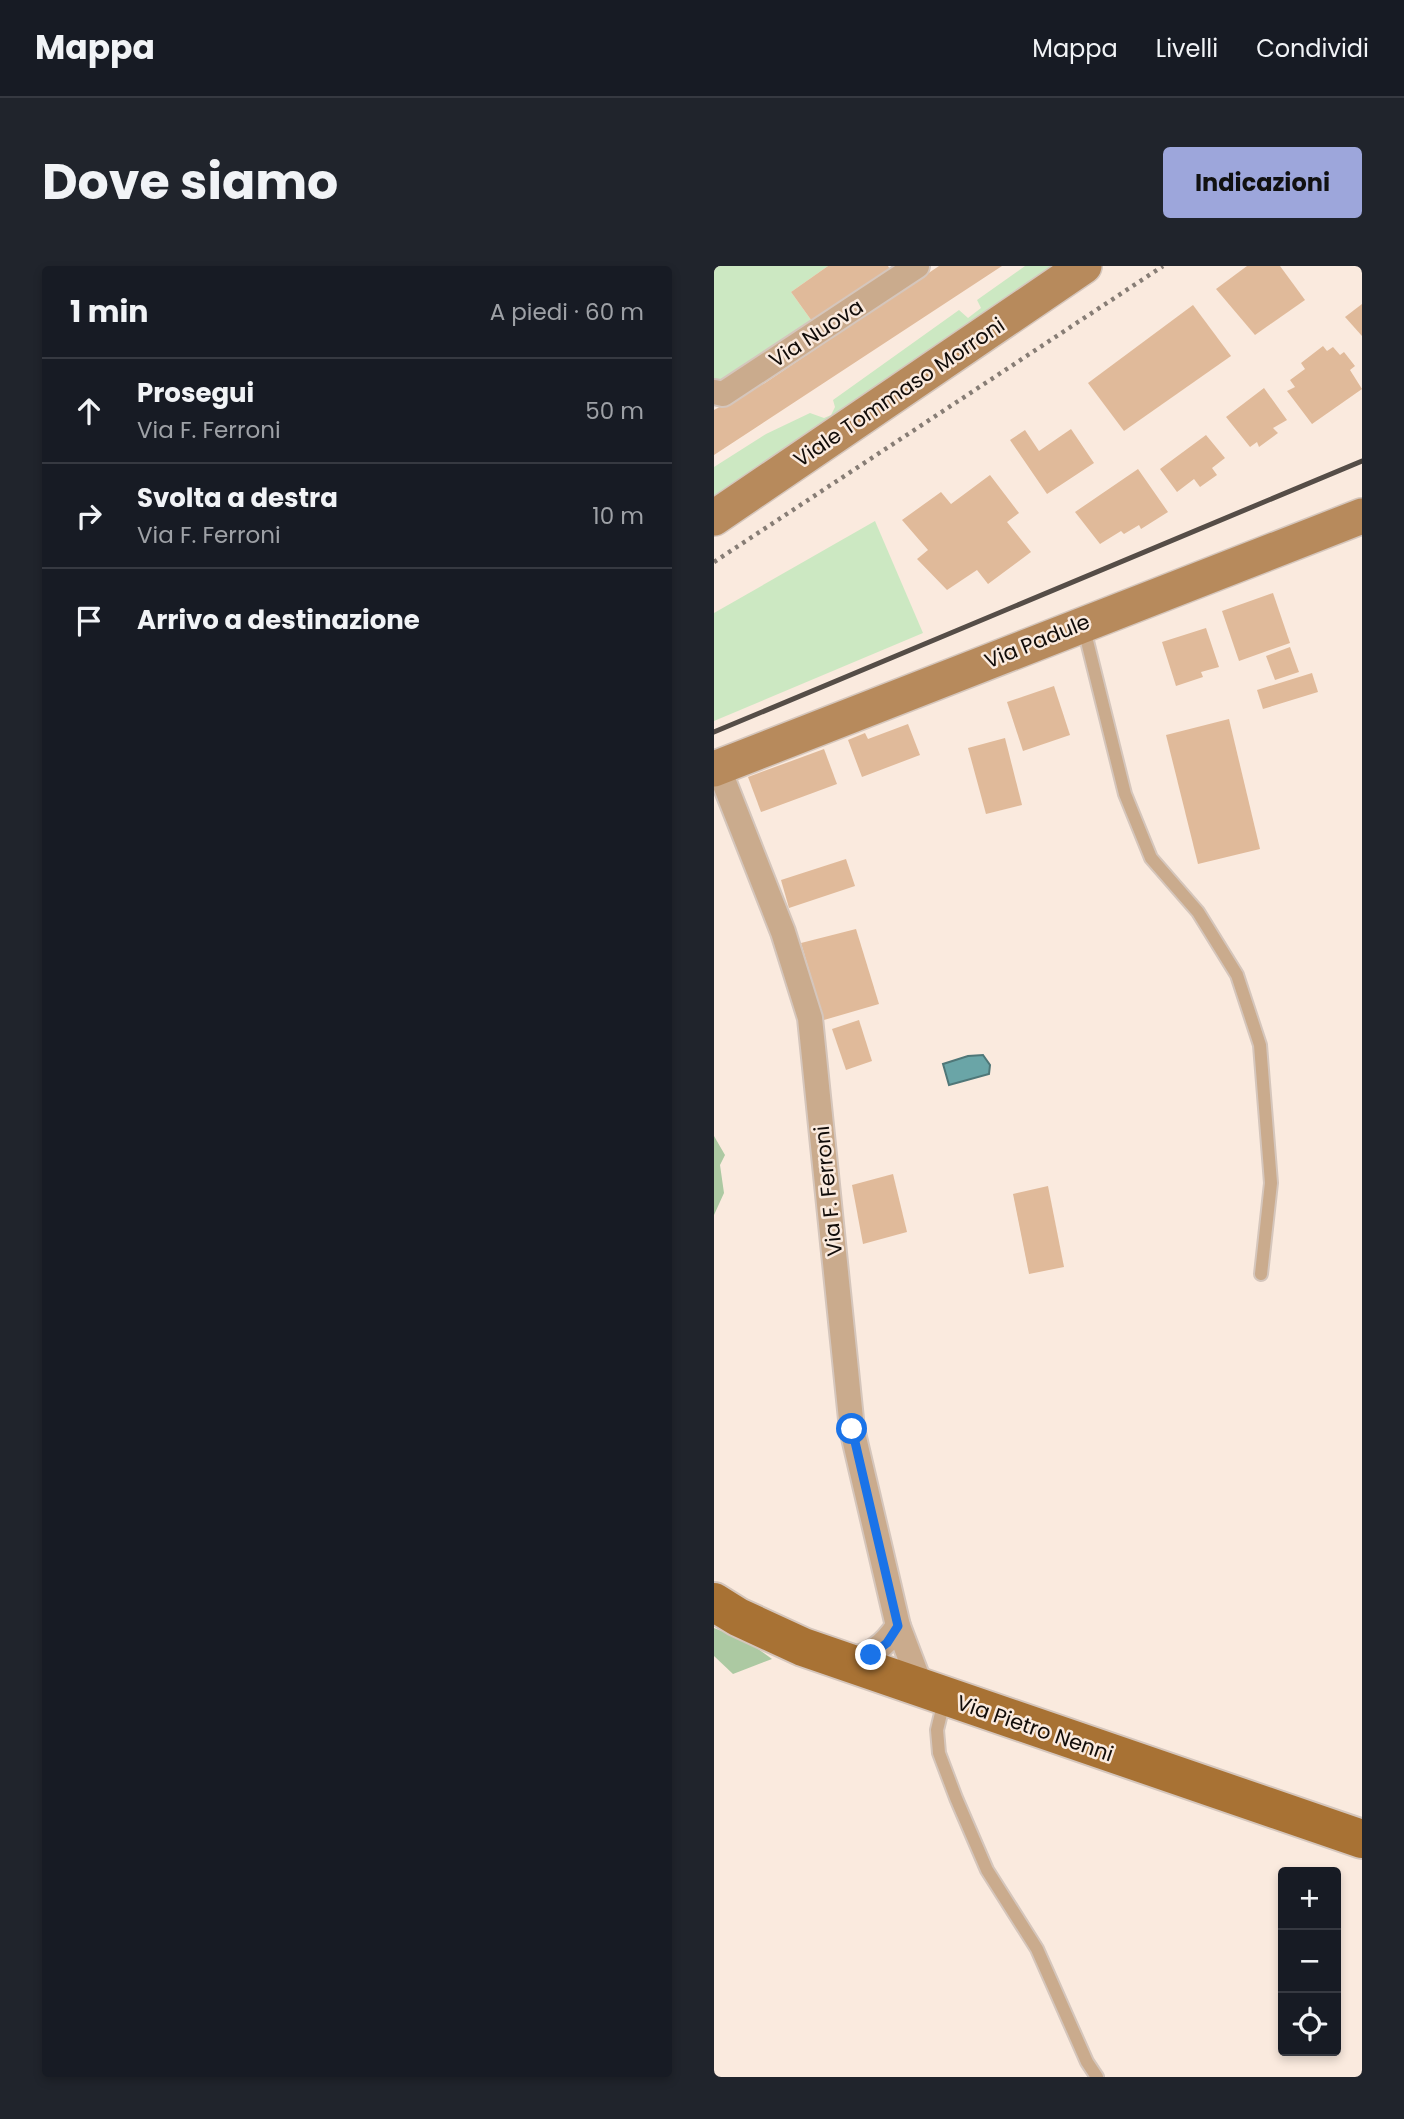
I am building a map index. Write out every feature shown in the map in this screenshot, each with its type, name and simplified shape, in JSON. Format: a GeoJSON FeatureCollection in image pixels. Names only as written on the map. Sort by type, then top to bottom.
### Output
{"type":"FeatureCollection","features":[{"type":"Feature","properties":{"kind":"main road","name":"Via Pietro Nenni"},"geometry":{"type":"LineString","coordinates":[[714,1602],[738,1617],[803,1647],[1362,1839]]}},
{"type":"Feature","properties":{"kind":"street","name":"Viale Tommaso Morroni"},"geometry":{"type":"LineString","coordinates":[[714,518],[1084,266]]}},
{"type":"Feature","properties":{"kind":"street","name":"Via Nuova"},"geometry":{"type":"LineString","coordinates":[[714,392],[723,394],[909,268]]}},
{"type":"Feature","properties":{"kind":"street","name":"Via Padule"},"geometry":{"type":"LineString","coordinates":[[716,768],[1362,516]]}},
{"type":"Feature","properties":{"kind":"street","name":"Via F. Ferroni"},"geometry":{"type":"LineString","coordinates":[[716,768],[783,932],[810,1018],[852,1429],[898,1626],[934,1693]]}},
{"type":"Feature","properties":{"kind":"street"},"geometry":{"type":"LineString","coordinates":[[847,1662],[871,1655],[887,1643],[898,1626]]}},
{"type":"Feature","properties":{"kind":"lane"},"geometry":{"type":"LineString","coordinates":[[1083,623],[1125,794],[1151,858],[1198,912],[1237,975],[1261,1045],[1271,1183],[1261,1274]]}},
{"type":"Feature","properties":{"kind":"lane"},"geometry":{"type":"LineString","coordinates":[[934,1693],[939,1753],[956,1798],[987,1870],[1037,1949],[1087,2062],[1097,2077]]}},
{"type":"Feature","properties":{"kind":"path"},"geometry":{"type":"LineString","coordinates":[[714,562],[1163,266]]}},
{"type":"Feature","properties":{"kind":"green space"},"geometry":{"type":"Polygon","coordinates":[[[714,266],[828,266],[791,292],[814,324],[714,392],[714,266]]]}},
{"type":"Feature","properties":{"kind":"green space"},"geometry":{"type":"Polygon","coordinates":[[[1025,266],[1054,266],[714,498],[714,467],[766,434],[810,413],[824,418],[831,415],[835,407],[833,400],[959,310],[968,318],[981,308],[977,300],[1025,266]]]}},
{"type":"Feature","properties":{"kind":"green space"},"geometry":{"type":"Polygon","coordinates":[[[875,521],[923,633],[714,721],[714,613],[875,521]]]}},
{"type":"Feature","properties":{"kind":"green space"},"geometry":{"type":"Polygon","coordinates":[[[714,1136],[725,1155],[720,1165],[724,1193],[714,1215],[714,1136]]]}},
{"type":"Feature","properties":{"kind":"green space"},"geometry":{"type":"Polygon","coordinates":[[[714,1628],[747,1641],[772,1659],[733,1674],[714,1656],[714,1628]]]}},
{"type":"Feature","properties":{"kind":"water"},"geometry":{"type":"Polygon","coordinates":[[[983,1055],[990,1065],[989,1074],[949,1085],[943,1064],[968,1056],[983,1055]]]}},
{"type":"Feature","properties":{"kind":"building"},"geometry":{"type":"Polygon","coordinates":[[[828,266],[888,266],[891,271],[814,324],[791,292],[828,266]]]}},
{"type":"Feature","properties":{"kind":"building"},"geometry":{"type":"Polygon","coordinates":[[[939,266],[1002,266],[714,455],[714,410],[765,383],[939,266]]]}},
{"type":"Feature","properties":{"kind":"building"},"geometry":{"type":"Polygon","coordinates":[[[1247,266],[1280,266],[1305,300],[1255,335],[1216,289],[1247,266]]]}},
{"type":"Feature","properties":{"kind":"building"},"geometry":{"type":"Polygon","coordinates":[[[1362,304],[1362,336],[1345,317],[1362,304]]]}},
{"type":"Feature","properties":{"kind":"building"},"geometry":{"type":"Polygon","coordinates":[[[1193,305],[1231,356],[1124,431],[1088,383],[1193,305]]]}},
{"type":"Feature","properties":{"kind":"building"},"geometry":{"type":"Polygon","coordinates":[[[1323,346],[1327,351],[1333,347],[1340,355],[1344,352],[1355,366],[1350,370],[1362,389],[1312,424],[1287,391],[1295,387],[1290,380],[1305,369],[1301,363],[1323,346]]]}},
{"type":"Feature","properties":{"kind":"building"},"geometry":{"type":"Polygon","coordinates":[[[1264,388],[1287,420],[1273,428],[1278,433],[1259,447],[1257,442],[1250,447],[1226,417],[1264,388]]]}},
{"type":"Feature","properties":{"kind":"building"},"geometry":{"type":"Polygon","coordinates":[[[1071,429],[1094,463],[1047,494],[1010,440],[1025,430],[1039,451],[1071,429]]]}},
{"type":"Feature","properties":{"kind":"building"},"geometry":{"type":"Polygon","coordinates":[[[1206,435],[1225,458],[1212,468],[1217,475],[1200,487],[1194,479],[1177,492],[1160,469],[1206,435]]]}},
{"type":"Feature","properties":{"kind":"building"},"geometry":{"type":"Polygon","coordinates":[[[1138,469],[1168,512],[1141,529],[1139,525],[1124,534],[1121,531],[1100,544],[1075,512],[1138,469]]]}},
{"type":"Feature","properties":{"kind":"building"},"geometry":{"type":"Polygon","coordinates":[[[990,475],[1019,513],[1007,522],[1031,552],[988,584],[977,570],[947,590],[917,559],[928,550],[902,520],[941,492],[951,504],[990,475]]]}},
{"type":"Feature","properties":{"kind":"building"},"geometry":{"type":"Polygon","coordinates":[[[1273,593],[1290,643],[1239,661],[1222,611],[1273,593]]]}},
{"type":"Feature","properties":{"kind":"building"},"geometry":{"type":"Polygon","coordinates":[[[1206,628],[1219,667],[1201,672],[1203,677],[1176,686],[1162,642],[1206,628]]]}},
{"type":"Feature","properties":{"kind":"building"},"geometry":{"type":"Polygon","coordinates":[[[1290,647],[1299,672],[1275,680],[1266,656],[1290,647]]]}},
{"type":"Feature","properties":{"kind":"building"},"geometry":{"type":"Polygon","coordinates":[[[1312,673],[1318,692],[1263,709],[1257,690],[1312,673]]]}},
{"type":"Feature","properties":{"kind":"building"},"geometry":{"type":"Polygon","coordinates":[[[1054,686],[1070,735],[1023,751],[1007,702],[1054,686]]]}},
{"type":"Feature","properties":{"kind":"building"},"geometry":{"type":"Polygon","coordinates":[[[1229,719],[1260,849],[1198,864],[1166,735],[1229,719]]]}},
{"type":"Feature","properties":{"kind":"building"},"geometry":{"type":"Polygon","coordinates":[[[908,724],[920,755],[862,777],[848,740],[865,733],[868,739],[908,724]]]}},
{"type":"Feature","properties":{"kind":"building"},"geometry":{"type":"Polygon","coordinates":[[[1005,738],[1022,805],[986,814],[968,748],[1005,738]]]}},
{"type":"Feature","properties":{"kind":"building"},"geometry":{"type":"Polygon","coordinates":[[[824,749],[837,784],[761,812],[748,777],[824,749]]]}},
{"type":"Feature","properties":{"kind":"building"},"geometry":{"type":"Polygon","coordinates":[[[846,859],[855,886],[789,908],[781,880],[846,859]]]}},
{"type":"Feature","properties":{"kind":"building"},"geometry":{"type":"Polygon","coordinates":[[[856,929],[879,1004],[824,1020],[801,943],[856,929]]]}},
{"type":"Feature","properties":{"kind":"building"},"geometry":{"type":"Polygon","coordinates":[[[859,1020],[872,1061],[846,1070],[832,1029],[859,1020]]]}},
{"type":"Feature","properties":{"kind":"building"},"geometry":{"type":"Polygon","coordinates":[[[893,1174],[907,1232],[863,1244],[852,1185],[893,1174]]]}},
{"type":"Feature","properties":{"kind":"building"},"geometry":{"type":"Polygon","coordinates":[[[1048,1186],[1064,1267],[1029,1274],[1013,1194],[1048,1186]]]}},
{"type":"Feature","properties":{"kind":"railway"},"geometry":{"type":"LineString","coordinates":[[714,732],[1362,461]]}},
{"type":"Feature","properties":{"kind":"route"},"geometry":{"type":"LineString","coordinates":[[852,1429],[898,1626],[887,1643],[871,1655]]}}]}
